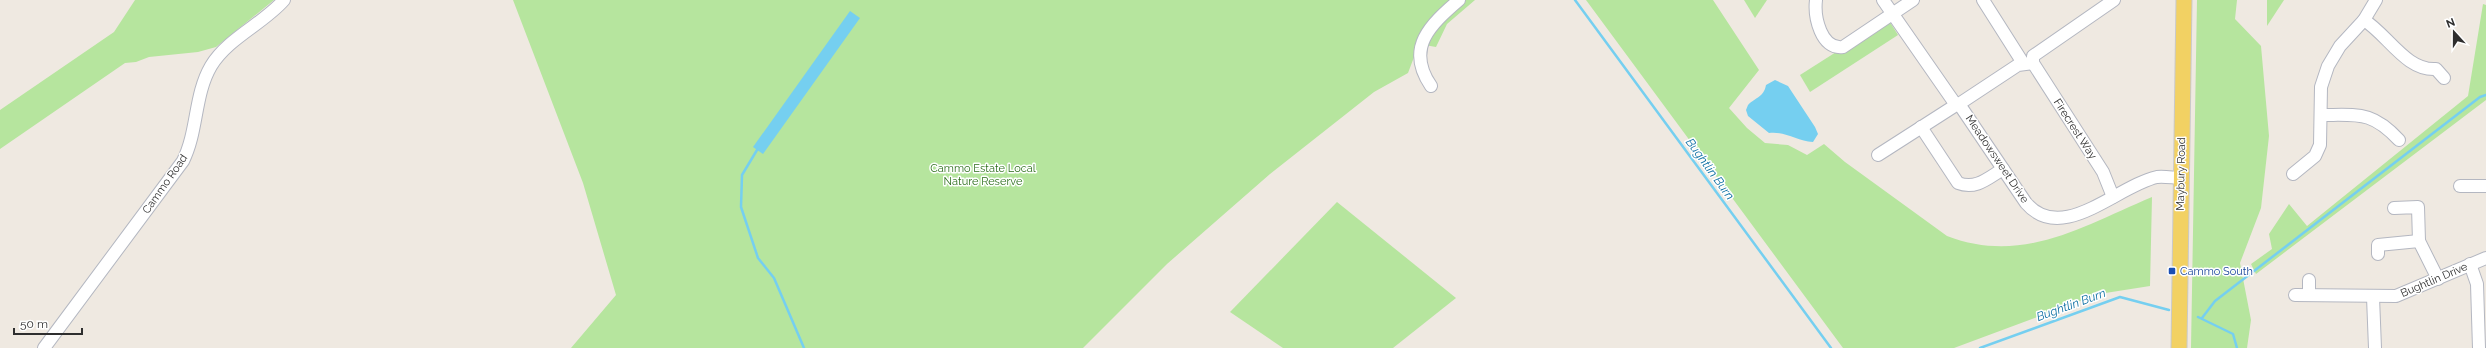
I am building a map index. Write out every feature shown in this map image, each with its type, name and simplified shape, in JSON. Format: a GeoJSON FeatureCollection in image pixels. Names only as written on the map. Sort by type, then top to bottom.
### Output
{"type":"FeatureCollection","features":[{"type":"Feature","properties":{"kind":"main road","name":"Maybury Road"},"geometry":{"type":"LineString","coordinates":[[2179,348],[2184,0]]}},
{"type":"Feature","properties":{"kind":"street","name":"Cammo Road"},"geometry":{"type":"LineString","coordinates":[[44,348],[183,160],[192,139],[202,88],[214,61],[284,0]]}},
{"type":"Feature","properties":{"kind":"street"},"geometry":{"type":"LineString","coordinates":[[1431,86],[1420,66],[1422,46],[1432,24],[1459,0]]}},
{"type":"Feature","properties":{"kind":"street"},"geometry":{"type":"LineString","coordinates":[[1816,0],[1817,24],[1830,45],[1835,48],[1843,47],[1913,0]]}},
{"type":"Feature","properties":{"kind":"street","name":"Meadowsweet Drive"},"geometry":{"type":"LineString","coordinates":[[1883,0],[2033,211],[2048,219],[2067,218],[2100,205],[2113,197],[2157,177],[2182,178]]}},
{"type":"Feature","properties":{"kind":"street","name":"Firecrest Way"},"geometry":{"type":"LineString","coordinates":[[1983,0],[2103,172],[2113,197]]}},
{"type":"Feature","properties":{"kind":"street"},"geometry":{"type":"LineString","coordinates":[[1878,155],[1958,104],[2028,63],[2033,56],[2114,0]]}},
{"type":"Feature","properties":{"kind":"street"},"geometry":{"type":"LineString","coordinates":[[2293,174],[2315,156],[2320,145],[2321,87],[2328,66],[2340,46],[2364,20],[2376,0]]}},
{"type":"Feature","properties":{"kind":"street"},"geometry":{"type":"LineString","coordinates":[[2364,20],[2412,64],[2429,69],[2436,69],[2444,78]]}},
{"type":"Feature","properties":{"kind":"street"},"geometry":{"type":"LineString","coordinates":[[2321,115],[2355,115],[2371,118],[2384,125],[2399,140]]}},
{"type":"Feature","properties":{"kind":"street"},"geometry":{"type":"LineString","coordinates":[[1921,127],[1958,183],[1964,186],[1978,184],[2003,169]]}},
{"type":"Feature","properties":{"kind":"street"},"geometry":{"type":"LineString","coordinates":[[2460,186],[2486,186]]}},
{"type":"Feature","properties":{"kind":"street"},"geometry":{"type":"LineString","coordinates":[[2394,208],[2418,204],[2419,241],[2438,279]]}},
{"type":"Feature","properties":{"kind":"street"},"geometry":{"type":"LineString","coordinates":[[2378,254],[2378,245],[2419,241]]}},
{"type":"Feature","properties":{"kind":"street","name":"Bughtlin Drive"},"geometry":{"type":"LineString","coordinates":[[2295,294],[2373,297],[2396,296],[2486,258]]}},
{"type":"Feature","properties":{"kind":"street"},"geometry":{"type":"LineString","coordinates":[[2470,264],[2477,284],[2482,317],[2479,348]]}},
{"type":"Feature","properties":{"kind":"street"},"geometry":{"type":"LineString","coordinates":[[2309,280],[2309,295]]}},
{"type":"Feature","properties":{"kind":"street"},"geometry":{"type":"LineString","coordinates":[[2373,297],[2375,348]]}},
{"type":"Feature","properties":{"kind":"green space"},"geometry":{"type":"Polygon","coordinates":[[[135,0],[274,0],[216,47],[198,52],[149,57],[136,62],[125,63],[0,149],[0,110],[114,32],[135,0]]]}},
{"type":"Feature","properties":{"kind":"green space","name":"Cammo Estate Local Nature Reserve"},"geometry":{"type":"Polygon","coordinates":[[[513,0],[1475,0],[1447,24],[1436,47],[1419,44],[1408,73],[1374,92],[1270,174],[1167,264],[1083,348],[571,348],[616,295],[583,183],[513,0]]]}},
{"type":"Feature","properties":{"kind":"green space"},"geometry":{"type":"Polygon","coordinates":[[[1586,0],[1713,0],[1759,70],[1729,108],[1747,128],[1765,143],[1788,145],[1807,155],[1824,144],[1845,162],[1947,236],[1975,244],[2001,246],[2027,244],[2077,230],[2152,197],[2150,286],[2099,294],[1954,348],[1843,348],[1586,0]]]}},
{"type":"Feature","properties":{"kind":"green space"},"geometry":{"type":"Polygon","coordinates":[[[1744,0],[1767,0],[1755,18],[1744,0]]]}},
{"type":"Feature","properties":{"kind":"green space"},"geometry":{"type":"Polygon","coordinates":[[[2197,0],[2237,0],[2235,19],[2261,46],[2269,136],[2261,208],[2240,263],[2251,320],[2247,348],[2191,348],[2197,0]]]}},
{"type":"Feature","properties":{"kind":"green space"},"geometry":{"type":"Polygon","coordinates":[[[2267,0],[2284,0],[2267,26],[2267,0]]]}},
{"type":"Feature","properties":{"kind":"green space"},"geometry":{"type":"Polygon","coordinates":[[[2483,4],[2486,5],[2486,100],[2256,274],[2251,264],[2272,249],[2269,234],[2289,204],[2307,226],[2468,96],[2483,4]]]}},
{"type":"Feature","properties":{"kind":"green space"},"geometry":{"type":"Polygon","coordinates":[[[1888,19],[1898,35],[1810,92],[1800,75],[1888,19]]]}},
{"type":"Feature","properties":{"kind":"green space"},"geometry":{"type":"Polygon","coordinates":[[[1337,202],[1456,298],[1393,348],[1283,348],[1230,312],[1337,202]]]}},
{"type":"Feature","properties":{"kind":"water"},"geometry":{"type":"Polygon","coordinates":[[[850,11],[860,18],[763,154],[753,147],[850,11]]]}},
{"type":"Feature","properties":{"kind":"water"},"geometry":{"type":"Polygon","coordinates":[[[1775,80],[1788,86],[1815,127],[1818,134],[1813,142],[1780,133],[1769,133],[1748,116],[1746,110],[1748,105],[1762,94],[1766,85],[1775,80]]]}},
{"type":"Feature","properties":{"kind":"waterway","name":"Bughtlin Burn"},"geometry":{"type":"LineString","coordinates":[[1575,0],[1831,348]]}},
{"type":"Feature","properties":{"kind":"waterway"},"geometry":{"type":"LineString","coordinates":[[2202,318],[2215,301],[2480,97],[2486,95]]}},
{"type":"Feature","properties":{"kind":"waterway"},"geometry":{"type":"LineString","coordinates":[[757,150],[742,175],[741,207],[758,258],[774,278],[804,348]]}},
{"type":"Feature","properties":{"kind":"waterway","name":"Bughtlin Burn"},"geometry":{"type":"LineString","coordinates":[[1980,348],[2120,297],[2169,310]]}},
{"type":"Feature","properties":{"kind":"waterway","name":"Bughtlin Burn"},"geometry":{"type":"LineString","coordinates":[[2198,317],[2233,334],[2237,348]]}},
{"type":"Feature","properties":{"kind":"place","name":"Cammo South"},"geometry":{"type":"Point","coordinates":[2172,271]}}]}
